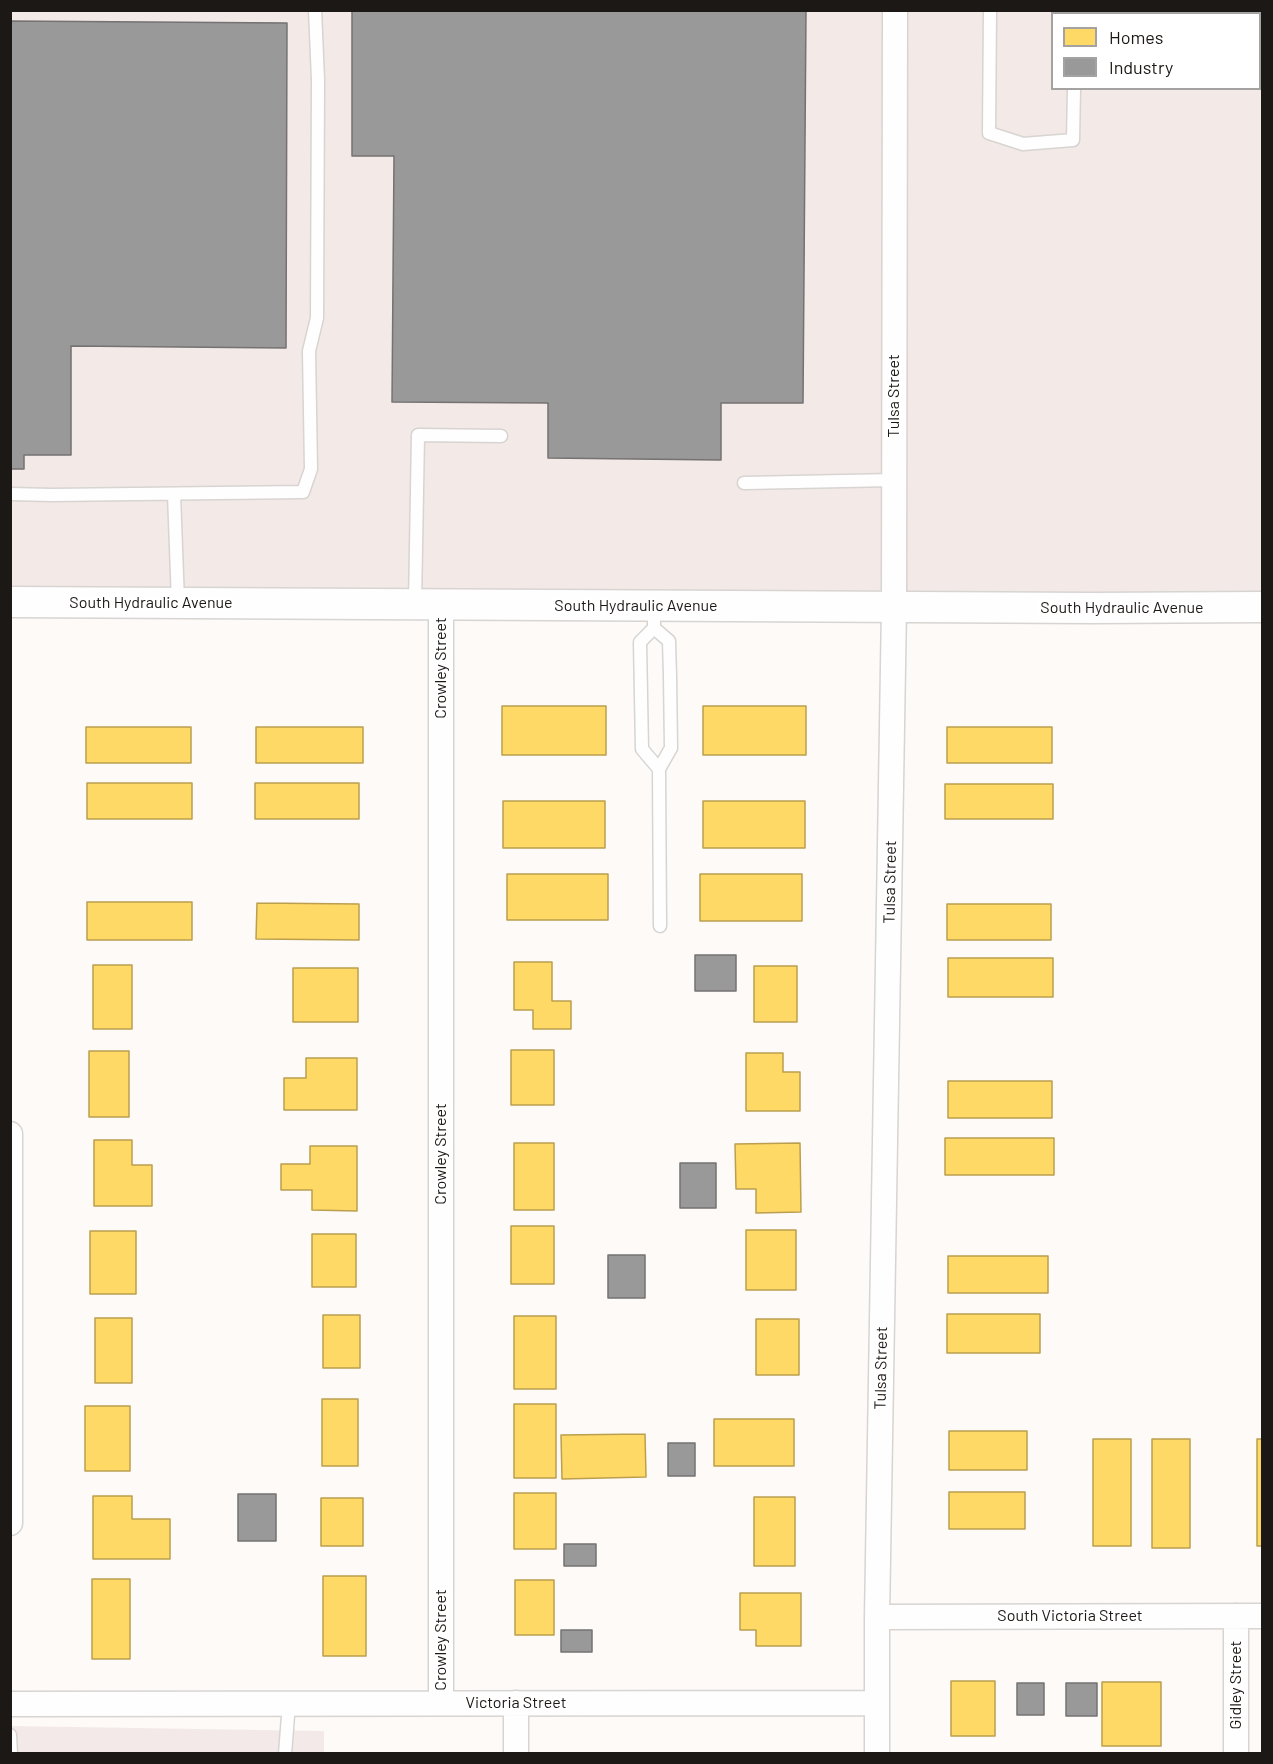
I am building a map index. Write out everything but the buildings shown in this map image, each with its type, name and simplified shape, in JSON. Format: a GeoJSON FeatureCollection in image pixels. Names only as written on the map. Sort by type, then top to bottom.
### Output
{"type":"FeatureCollection","features":[{"type":"Feature","properties":{"kind":"street","name":"Tulsa Street"},"geometry":{"type":"LineString","coordinates":[[877,1754],[877,1617],[894,607],[895,10]]}},
{"type":"Feature","properties":{"kind":"street","name":"South Hydraulic Avenue"},"geometry":{"type":"LineString","coordinates":[[10,602],[428,605],[654,617],[894,607],[1263,607]]}},
{"type":"Feature","properties":{"kind":"street","name":"Crowley Street"},"geometry":{"type":"LineString","coordinates":[[428,605],[441,1703]]}},
{"type":"Feature","properties":{"kind":"street"},"geometry":{"type":"LineString","coordinates":[[10,1134],[10,1523]]}},
{"type":"Feature","properties":{"kind":"street","name":"Gidley Street"},"geometry":{"type":"LineString","coordinates":[[1236,1616],[1236,1754]]}},
{"type":"Feature","properties":{"kind":"street","name":"South Victoria Street"},"geometry":{"type":"LineString","coordinates":[[877,1617],[1263,1616]]}},
{"type":"Feature","properties":{"kind":"street"},"geometry":{"type":"LineString","coordinates":[[516,1703],[516,1754]]}},
{"type":"Feature","properties":{"kind":"street","name":"Victoria Street"},"geometry":{"type":"LineString","coordinates":[[10,1704],[877,1703]]}},
{"type":"Feature","properties":{"kind":"lane"},"geometry":{"type":"LineString","coordinates":[[10,494],[303,492],[311,469],[309,351],[317,318],[318,80],[315,10]]}},
{"type":"Feature","properties":{"kind":"lane"},"geometry":{"type":"LineString","coordinates":[[990,10],[989,133],[1023,144],[1073,141],[1074,90]]}},
{"type":"Feature","properties":{"kind":"lane"},"geometry":{"type":"LineString","coordinates":[[428,605],[418,435],[501,436]]}},
{"type":"Feature","properties":{"kind":"lane"},"geometry":{"type":"LineString","coordinates":[[744,483],[894,480]]}},
{"type":"Feature","properties":{"kind":"lane"},"geometry":{"type":"LineString","coordinates":[[174,494],[178,603]]}},
{"type":"Feature","properties":{"kind":"lane"},"geometry":{"type":"LineString","coordinates":[[659,769],[642,749],[640,642],[654,617],[669,641],[671,748],[659,769],[660,926]]}},
{"type":"Feature","properties":{"kind":"lane"},"geometry":{"type":"LineString","coordinates":[[285,1754],[289,1703]]}},
{"type":"Feature","properties":{"kind":"lane"},"geometry":{"type":"LineString","coordinates":[[10,1735],[11,1754]]}},
{"type":"Feature","properties":{"kind":"shaded area"},"geometry":{"type":"Polygon","coordinates":[[[11,11],[1262,11],[1262,606],[11,606],[11,11]]]}},
{"type":"Feature","properties":{"kind":"shaded area"},"geometry":{"type":"Polygon","coordinates":[[[11,1726],[324,1731],[324,1753],[11,1754],[11,1726]]]}}]}
